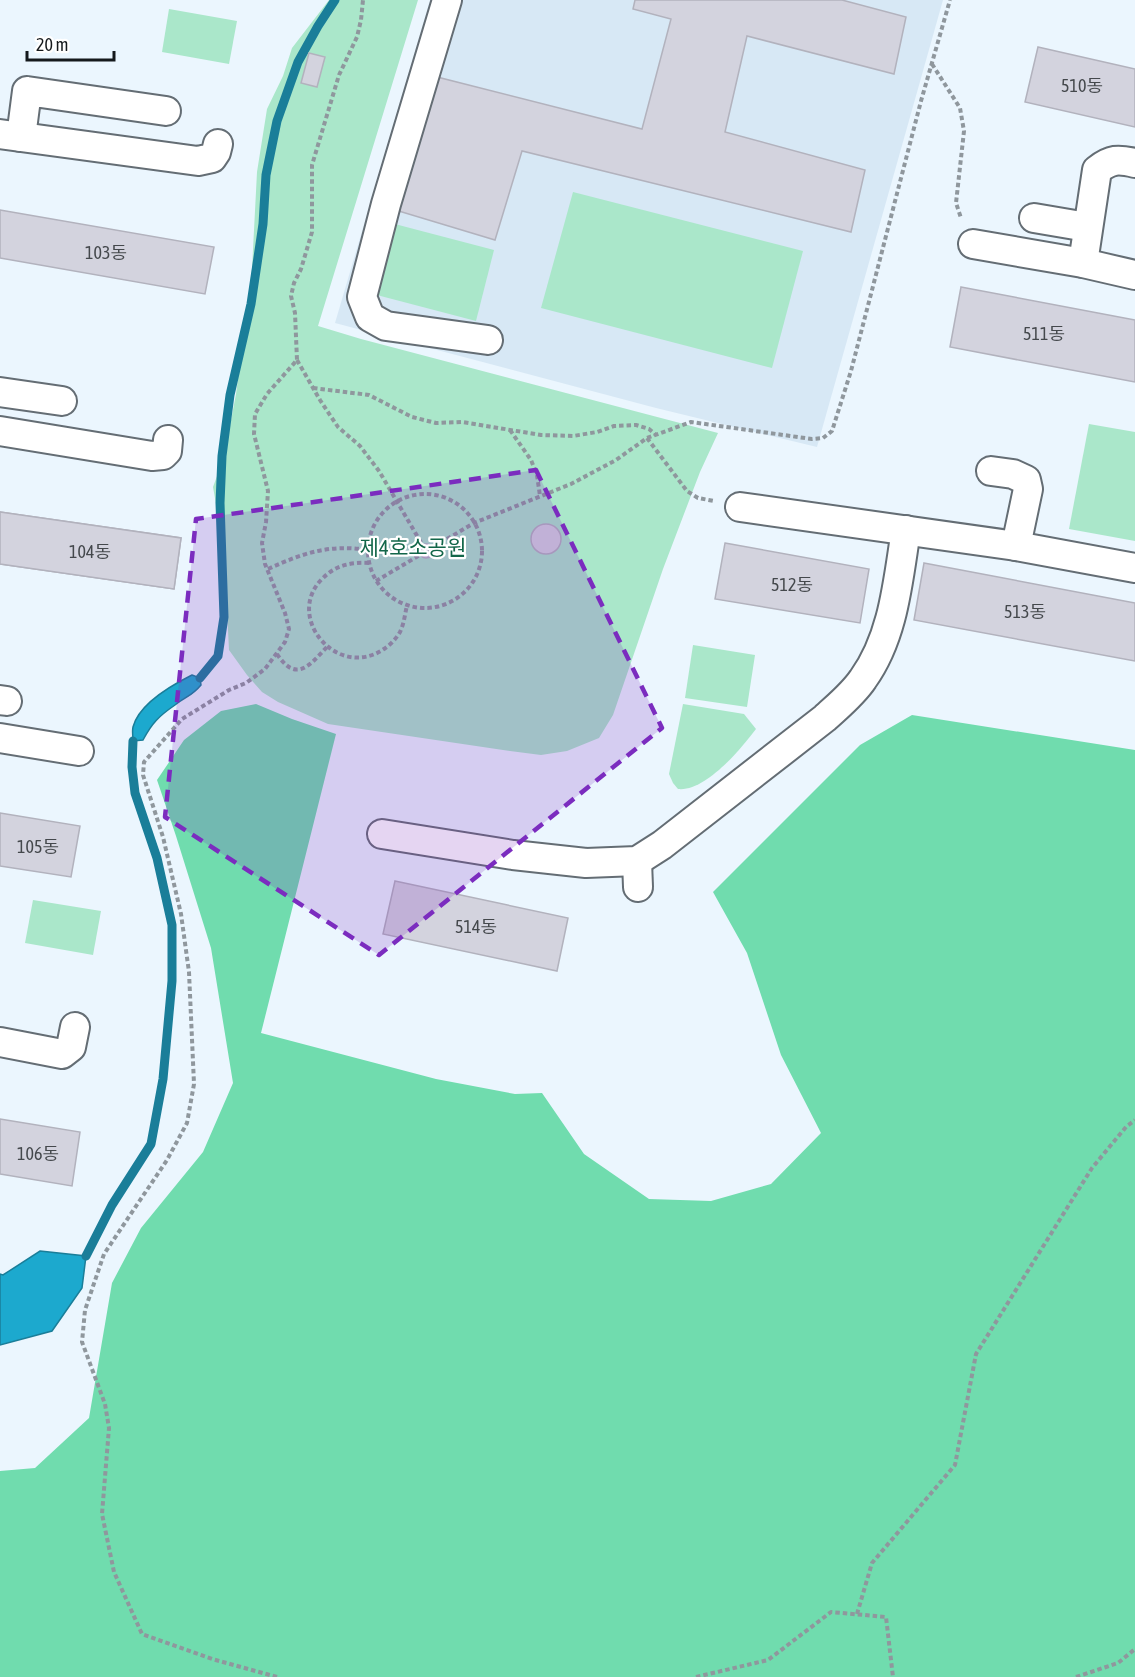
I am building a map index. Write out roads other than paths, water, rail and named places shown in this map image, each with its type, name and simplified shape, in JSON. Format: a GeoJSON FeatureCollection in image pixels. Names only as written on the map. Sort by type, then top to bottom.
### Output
{"type":"FeatureCollection","features":[{"type":"Feature","properties":{"kind":"lane"},"geometry":{"type":"LineString","coordinates":[[447,0],[386,204],[362,297],[370,317],[386,326],[488,340]]}},
{"type":"Feature","properties":{"kind":"lane"},"geometry":{"type":"LineString","coordinates":[[166,111],[27,91],[11,136],[198,161],[212,158],[218,144]]}},
{"type":"Feature","properties":{"kind":"lane"},"geometry":{"type":"LineString","coordinates":[[1083,263],[1097,170],[1107,162],[1121,160],[1135,163]]}},
{"type":"Feature","properties":{"kind":"lane"},"geometry":{"type":"LineString","coordinates":[[1034,218],[1087,227]]}},
{"type":"Feature","properties":{"kind":"lane"},"geometry":{"type":"LineString","coordinates":[[973,244],[1083,263],[1135,275]]}},
{"type":"Feature","properties":{"kind":"lane"},"geometry":{"type":"LineString","coordinates":[[0,392],[62,401]]}},
{"type":"Feature","properties":{"kind":"lane"},"geometry":{"type":"LineString","coordinates":[[0,430],[152,456],[163,455],[168,441]]}},
{"type":"Feature","properties":{"kind":"lane"},"geometry":{"type":"LineString","coordinates":[[991,471],[1013,474],[1026,480],[1028,489],[1016,546]]}},
{"type":"Feature","properties":{"kind":"lane"},"geometry":{"type":"LineString","coordinates":[[740,507],[1016,546],[1135,568]]}},
{"type":"Feature","properties":{"kind":"lane"},"geometry":{"type":"LineString","coordinates":[[382,834],[513,855],[586,863],[637,874],[662,845],[825,718],[864,678],[883,641],[891,615],[906,530]]}},
{"type":"Feature","properties":{"kind":"lane"},"geometry":{"type":"LineString","coordinates":[[0,738],[79,751]]}},
{"type":"Feature","properties":{"kind":"lane"},"geometry":{"type":"LineString","coordinates":[[0,1042],[62,1054],[70,1047],[75,1027]]}},
{"type":"Feature","properties":{"kind":"water"},"geometry":{"type":"Polygon","coordinates":[[[192,675],[200,678],[201,685],[160,716],[143,740],[133,741],[133,727],[136,719],[149,703],[192,675]]]}},
{"type":"Feature","properties":{"kind":"water"},"geometry":{"type":"Polygon","coordinates":[[[40,1251],[86,1256],[82,1288],[52,1331],[0,1345],[0,1274],[3,1275],[40,1251]]]}},
{"type":"Feature","properties":{"kind":"waterway"},"geometry":{"type":"LineString","coordinates":[[200,678],[218,656],[224,617],[220,503],[222,456],[230,395],[251,304],[263,224],[266,175],[277,121],[298,62],[335,0]]}},
{"type":"Feature","properties":{"kind":"waterway"},"geometry":{"type":"LineString","coordinates":[[86,1256],[112,1205],[151,1144],[163,1079],[172,981],[172,925],[157,858],[135,793],[132,767],[133,741]]}},
{"type":"Feature","properties":{"kind":"park label","name":"제4호소공원"},"geometry":{"type":"Point","coordinates":[413,547]}}]}
